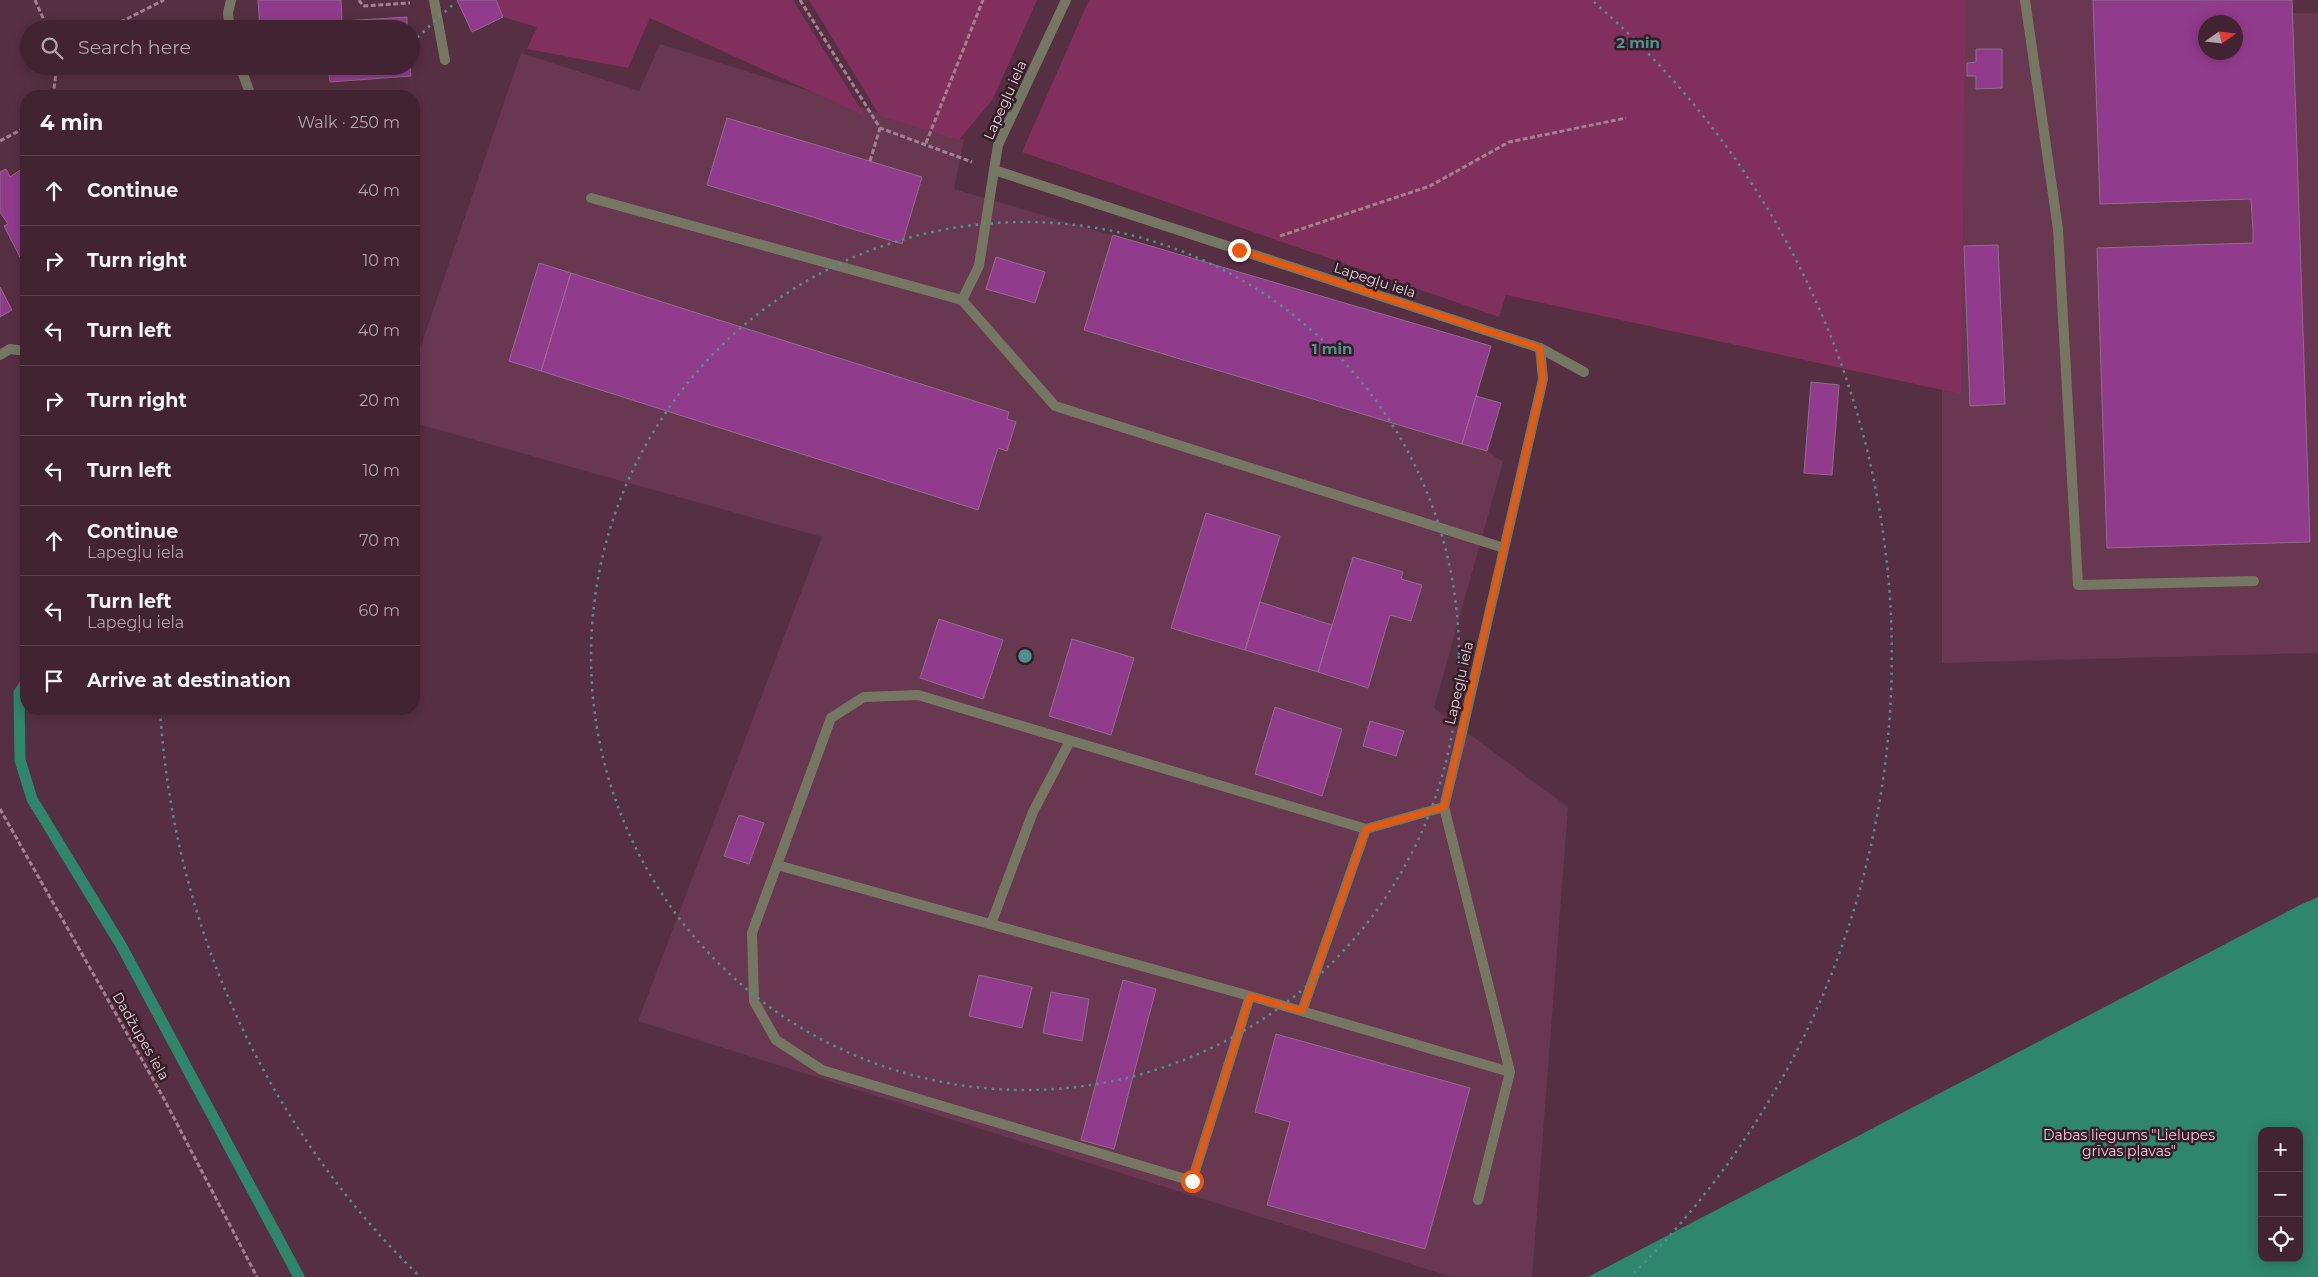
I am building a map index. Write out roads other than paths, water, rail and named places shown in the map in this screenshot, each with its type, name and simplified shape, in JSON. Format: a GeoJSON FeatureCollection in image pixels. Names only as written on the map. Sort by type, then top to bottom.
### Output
{"type":"FeatureCollection","features":[{"type":"Feature","properties":{"kind":"street"},"geometry":{"type":"LineString","coordinates":[[229,20],[228,13],[231,0]]}},
{"type":"Feature","properties":{"kind":"street","name":"Lapegļu iela"},"geometry":{"type":"LineString","coordinates":[[1066,0],[998,145],[994,170],[1540,348],[1543,379],[1444,807]]}},
{"type":"Feature","properties":{"kind":"street"},"geometry":{"type":"LineString","coordinates":[[2025,0],[2058,229],[2078,585],[2254,581]]}},
{"type":"Feature","properties":{"kind":"street"},"geometry":{"type":"LineString","coordinates":[[434,1],[445,60]]}},
{"type":"Feature","properties":{"kind":"street"},"geometry":{"type":"LineString","coordinates":[[243,75],[249,90]]}},
{"type":"Feature","properties":{"kind":"street"},"geometry":{"type":"LineString","coordinates":[[962,300],[979,266],[994,170]]}},
{"type":"Feature","properties":{"kind":"street"},"geometry":{"type":"LineString","coordinates":[[591,198],[962,300],[1055,406],[1504,548]]}},
{"type":"Feature","properties":{"kind":"street"},"geometry":{"type":"LineString","coordinates":[[1540,348],[1584,372]]}},
{"type":"Feature","properties":{"kind":"street"},"geometry":{"type":"LineString","coordinates":[[0,355],[10,349],[20,350]]}},
{"type":"Feature","properties":{"kind":"street"},"geometry":{"type":"LineString","coordinates":[[1250,996],[1192,1181],[822,1070],[776,1040],[754,1001],[752,933],[831,718],[864,697],[918,694],[1366,829],[1444,807],[1510,1072],[1478,1200]]}},
{"type":"Feature","properties":{"kind":"street"},"geometry":{"type":"LineString","coordinates":[[991,924],[1033,812],[1070,741]]}},
{"type":"Feature","properties":{"kind":"street"},"geometry":{"type":"LineString","coordinates":[[1302,1011],[1366,829]]}},
{"type":"Feature","properties":{"kind":"street"},"geometry":{"type":"LineString","coordinates":[[777,865],[1250,996],[1510,1072]]}},
{"type":"Feature","properties":{"kind":"waterway"},"geometry":{"type":"LineString","coordinates":[[20,691],[20,760],[32,799],[122,947],[299,1277]]}},
{"type":"Feature","properties":{"kind":"park label","name":"Dabas liegums \"Lielupes grīvas pļavas\""},"geometry":{"type":"Point","coordinates":[2129,1144]}}]}
